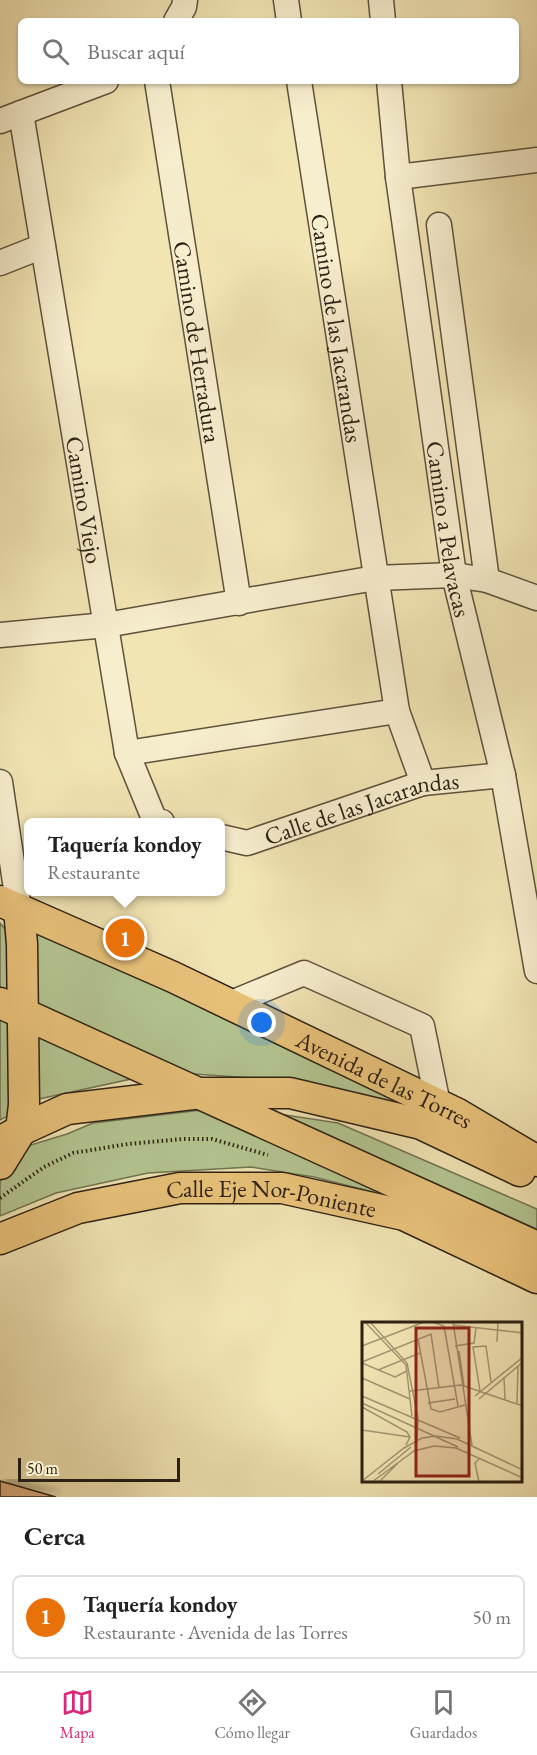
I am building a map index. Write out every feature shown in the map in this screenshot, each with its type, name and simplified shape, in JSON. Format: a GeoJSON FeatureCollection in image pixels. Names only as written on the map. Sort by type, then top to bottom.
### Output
{"type":"FeatureCollection","features":[{"type":"Feature","properties":{"kind":"main road","name":"Avenida de las Torres"},"geometry":{"type":"LineString","coordinates":[[10,905],[229,1004],[438,1104],[537,1161]]}},
{"type":"Feature","properties":{"kind":"main road"},"geometry":{"type":"LineString","coordinates":[[0,1164],[24,1106],[11,1007],[22,944],[10,905]]}},
{"type":"Feature","properties":{"kind":"main road"},"geometry":{"type":"LineString","coordinates":[[11,1007],[201,1093]]}},
{"type":"Feature","properties":{"kind":"main road"},"geometry":{"type":"LineString","coordinates":[[10,1136],[67,1109],[201,1093],[290,1093],[421,1124],[537,1179]]}},
{"type":"Feature","properties":{"kind":"main road","name":"Calle Eje Nor-Poniente"},"geometry":{"type":"LineString","coordinates":[[201,1093],[537,1247]]}},
{"type":"Feature","properties":{"kind":"main road","name":"Calle Eje Nor-Poniente"},"geometry":{"type":"LineString","coordinates":[[0,1239],[78,1208],[180,1188],[282,1188],[404,1215],[537,1278]]}},
{"type":"Feature","properties":{"kind":"street"},"geometry":{"type":"LineString","coordinates":[[178,18],[185,0]]}},
{"type":"Feature","properties":{"kind":"street"},"geometry":{"type":"LineString","coordinates":[[286,0],[289,18]]}},
{"type":"Feature","properties":{"kind":"street"},"geometry":{"type":"LineString","coordinates":[[381,0],[383,18]]}},
{"type":"Feature","properties":{"kind":"street"},"geometry":{"type":"LineString","coordinates":[[11,117],[98,84]]}},
{"type":"Feature","properties":{"kind":"street","name":"Camino de Herradura"},"geometry":{"type":"LineString","coordinates":[[157,84],[239,603]]}},
{"type":"Feature","properties":{"kind":"street","name":"Camino de las Jacarandas"},"geometry":{"type":"LineString","coordinates":[[298,84],[397,711],[423,783]]}},
{"type":"Feature","properties":{"kind":"street","name":"Camino a Pelavacas"},"geometry":{"type":"LineString","coordinates":[[389,84],[398,177],[454,575],[503,775],[537,971]]}},
{"type":"Feature","properties":{"kind":"street","name":"Camino Viejo"},"geometry":{"type":"LineString","coordinates":[[11,117],[43,246],[127,753]]}},
{"type":"Feature","properties":{"kind":"street"},"geometry":{"type":"LineString","coordinates":[[398,177],[537,160]]}},
{"type":"Feature","properties":{"kind":"street"},"geometry":{"type":"LineString","coordinates":[[439,225],[488,580]]}},
{"type":"Feature","properties":{"kind":"street"},"geometry":{"type":"LineString","coordinates":[[0,263],[43,246]]}},
{"type":"Feature","properties":{"kind":"street"},"geometry":{"type":"LineString","coordinates":[[0,635],[106,625],[375,578],[454,575],[488,580],[537,598]]}},
{"type":"Feature","properties":{"kind":"street"},"geometry":{"type":"LineString","coordinates":[[154,818],[127,753],[397,711]]}},
{"type":"Feature","properties":{"kind":"street","name":"Calle de las Jacarandas"},"geometry":{"type":"LineString","coordinates":[[225,838],[247,843],[423,783],[503,775]]}},
{"type":"Feature","properties":{"kind":"street"},"geometry":{"type":"LineString","coordinates":[[0,782],[10,905]]}},
{"type":"Feature","properties":{"kind":"street"},"geometry":{"type":"LineString","coordinates":[[229,1004],[304,973],[422,1026],[438,1104]]}},
{"type":"Feature","properties":{"kind":"path"},"geometry":{"type":"LineString","coordinates":[[0,1198],[44,1167],[73,1153],[128,1144],[183,1138],[212,1138],[270,1156]]}},
{"type":"Feature","properties":{"kind":"green space"},"geometry":{"type":"Polygon","coordinates":[[[0,923],[9,934],[9,989],[0,992],[0,923]]]}},
{"type":"Feature","properties":{"kind":"green space"},"geometry":{"type":"Polygon","coordinates":[[[27,924],[459,1125],[295,1081],[179,1073],[31,1008],[27,924]]]}},
{"type":"Feature","properties":{"kind":"green space"},"geometry":{"type":"Polygon","coordinates":[[[0,1017],[9,1021],[15,1112],[0,1120],[0,1017]]]}},
{"type":"Feature","properties":{"kind":"green space"},"geometry":{"type":"Polygon","coordinates":[[[36,1036],[145,1076],[39,1099],[36,1036]]]}},
{"type":"Feature","properties":{"kind":"green space"},"geometry":{"type":"Polygon","coordinates":[[[210,1109],[438,1215],[373,1192],[314,1177],[251,1167],[148,1173],[56,1193],[0,1216],[0,1181],[15,1170],[24,1147],[67,1134],[93,1123],[210,1109]]]}},
{"type":"Feature","properties":{"kind":"green space"},"geometry":{"type":"Polygon","coordinates":[[[279,1114],[338,1123],[537,1209],[537,1229],[279,1114]]]}},
{"type":"Feature","properties":{"kind":"building"},"geometry":{"type":"Polygon","coordinates":[[[0,1481],[56,1497],[0,1497],[0,1481]]]}},
{"type":"Feature","properties":{"kind":"place","name":"Taquería kondoy"},"geometry":{"type":"Point","coordinates":[125,938]}}]}
